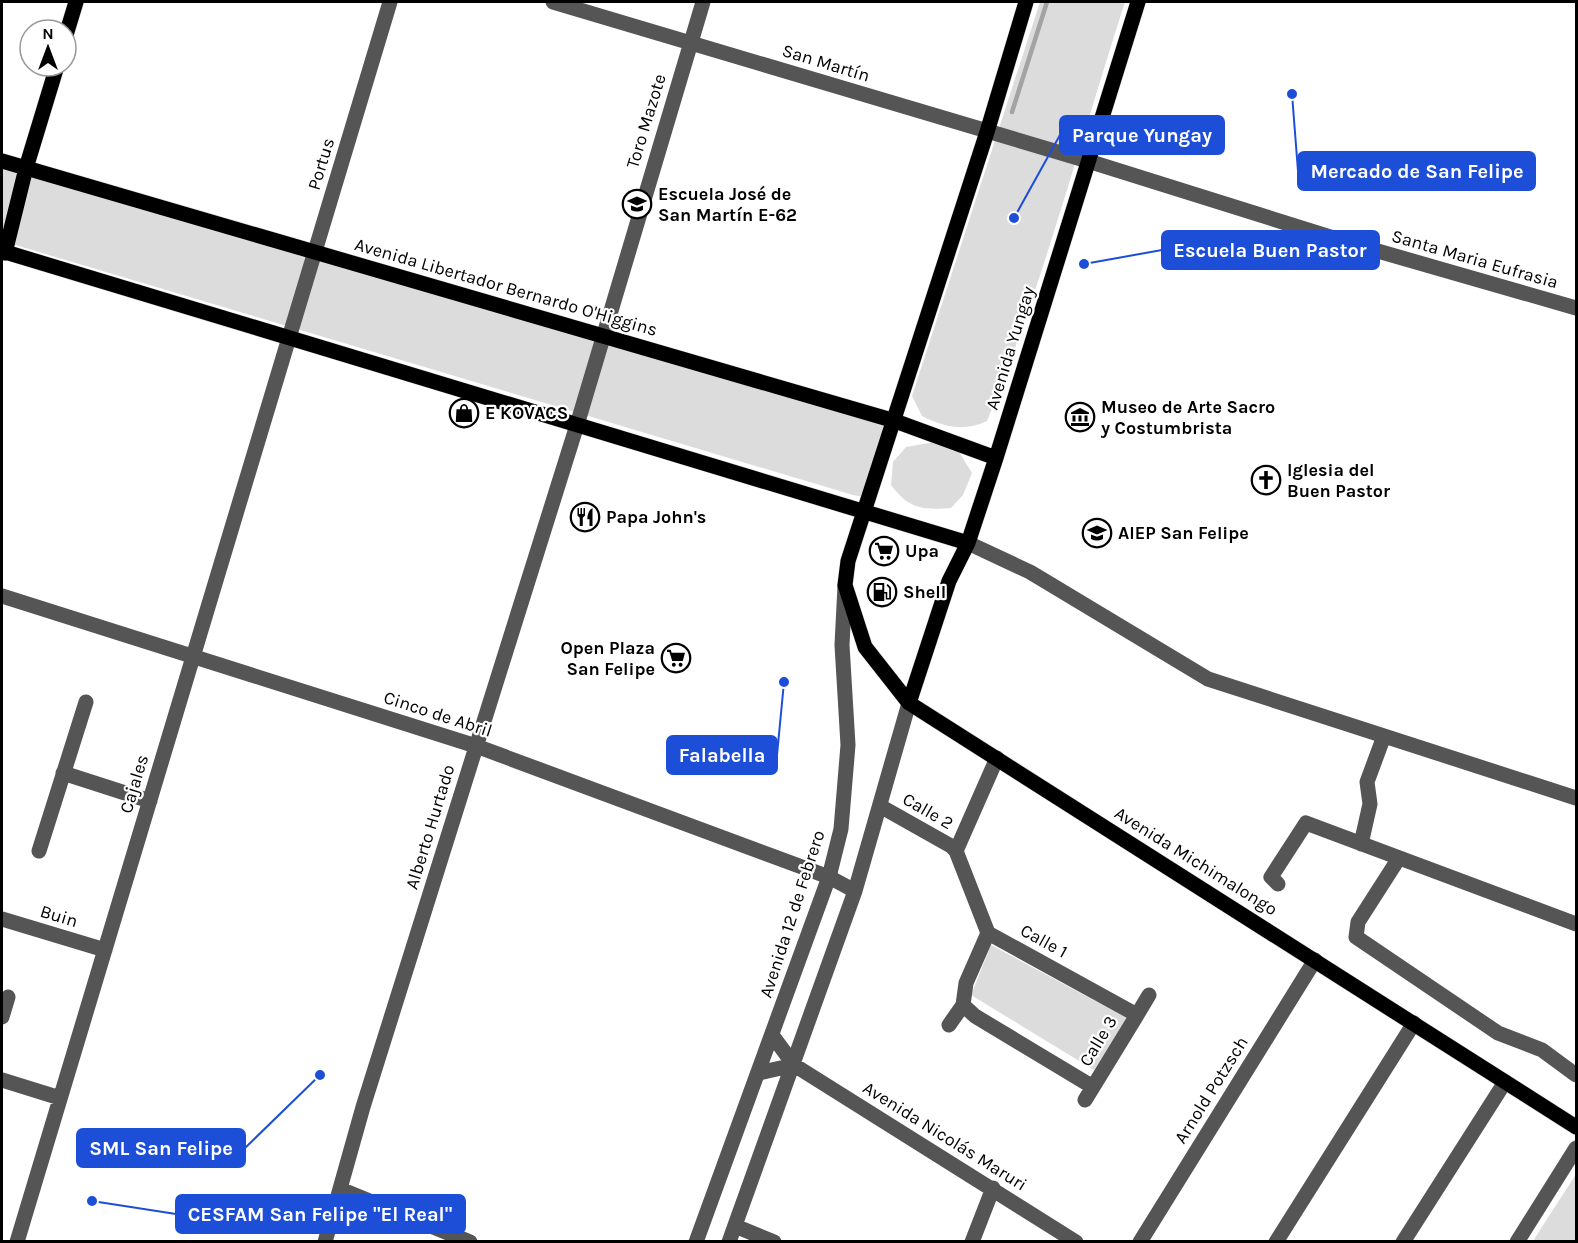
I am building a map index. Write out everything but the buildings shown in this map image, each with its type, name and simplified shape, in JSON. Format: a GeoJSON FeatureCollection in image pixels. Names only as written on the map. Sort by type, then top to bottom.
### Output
{"type":"FeatureCollection","features":[{"type":"Feature","properties":{"kind":"main road"},"geometry":{"type":"LineString","coordinates":[[71,18],[76,2]]}},
{"type":"Feature","properties":{"kind":"main road"},"geometry":{"type":"LineString","coordinates":[[845,585],[848,561],[895,421],[1026,2]]}},
{"type":"Feature","properties":{"kind":"main road","name":"Avenida Yungay"},"geometry":{"type":"LineString","coordinates":[[909,703],[949,581],[968,543],[996,458],[1138,2]]}},
{"type":"Feature","properties":{"kind":"main road"},"geometry":{"type":"LineString","coordinates":[[53,78],[26,168],[3,257],[289,338],[968,543]]}},
{"type":"Feature","properties":{"kind":"main road","name":"Avenida Libertador Bernardo O'Higgins"},"geometry":{"type":"LineString","coordinates":[[2,161],[895,421],[996,458]]}},
{"type":"Feature","properties":{"kind":"main road","name":"Avenida Michimalongo"},"geometry":{"type":"LineString","coordinates":[[845,585],[866,647],[909,703],[1576,1127]]}},
{"type":"Feature","properties":{"kind":"street","name":"Portus"},"geometry":{"type":"LineString","coordinates":[[289,338],[390,2]]}},
{"type":"Feature","properties":{"kind":"street","name":"San Martín"},"geometry":{"type":"LineString","coordinates":[[553,2],[1088,161]]}},
{"type":"Feature","properties":{"kind":"street","name":"Toro Mazote"},"geometry":{"type":"LineString","coordinates":[[577,425],[703,2]]}},
{"type":"Feature","properties":{"kind":"street","name":"Santa Maria Eufrasia"},"geometry":{"type":"LineString","coordinates":[[1088,161],[1343,241],[1576,308]]}},
{"type":"Feature","properties":{"kind":"street","name":"Cajales"},"geometry":{"type":"LineString","coordinates":[[17,1242],[289,338]]}},
{"type":"Feature","properties":{"kind":"street","name":"Alberto Hurtado"},"geometry":{"type":"LineString","coordinates":[[325,1242],[476,746],[577,425]]}},
{"type":"Feature","properties":{"kind":"street"},"geometry":{"type":"LineString","coordinates":[[968,543],[1030,572],[1208,679],[1576,798]]}},
{"type":"Feature","properties":{"kind":"street","name":"Avenida 12 de Febrero"},"geometry":{"type":"LineString","coordinates":[[696,1242],[829,877],[841,829],[848,745],[842,645],[845,585]]}},
{"type":"Feature","properties":{"kind":"street","name":"Cinco de Abril"},"geometry":{"type":"LineString","coordinates":[[2,596],[476,746],[829,877],[855,891]]}},
{"type":"Feature","properties":{"kind":"street"},"geometry":{"type":"LineString","coordinates":[[39,851],[86,702]]}},
{"type":"Feature","properties":{"kind":"street"},"geometry":{"type":"LineString","coordinates":[[729,1242],[855,891],[909,703]]}},
{"type":"Feature","properties":{"kind":"street"},"geometry":{"type":"LineString","coordinates":[[1361,844],[1370,804],[1366,782],[1384,736]]}},
{"type":"Feature","properties":{"kind":"street"},"geometry":{"type":"LineString","coordinates":[[949,1024],[963,1005],[966,983],[988,933],[956,851],[997,758]]}},
{"type":"Feature","properties":{"kind":"street"},"geometry":{"type":"LineString","coordinates":[[63,773],[150,801]]}},
{"type":"Feature","properties":{"kind":"street","name":"Calle 2"},"geometry":{"type":"LineString","coordinates":[[880,806],[956,851]]}},
{"type":"Feature","properties":{"kind":"street"},"geometry":{"type":"LineString","coordinates":[[1278,884],[1271,877],[1306,823],[1576,924]]}},
{"type":"Feature","properties":{"kind":"street"},"geometry":{"type":"LineString","coordinates":[[1399,858],[1358,922],[1356,937],[1498,1033],[1542,1050],[1576,1075]]}},
{"type":"Feature","properties":{"kind":"street","name":"Buin"},"geometry":{"type":"LineString","coordinates":[[2,919],[105,950]]}},
{"type":"Feature","properties":{"kind":"street","name":"Calle 1"},"geometry":{"type":"LineString","coordinates":[[988,933],[1137,1015]]}},
{"type":"Feature","properties":{"kind":"street","name":"Arnold Potzsch"},"geometry":{"type":"LineString","coordinates":[[1140,1242],[1315,960]]}},
{"type":"Feature","properties":{"kind":"street"},"geometry":{"type":"LineString","coordinates":[[1137,1015],[1149,995]]}},
{"type":"Feature","properties":{"kind":"street"},"geometry":{"type":"LineString","coordinates":[[2,1017],[8,997]]}},
{"type":"Feature","properties":{"kind":"street","name":"Calle 3"},"geometry":{"type":"LineString","coordinates":[[963,1005],[975,1016],[1089,1093],[1137,1015]]}},
{"type":"Feature","properties":{"kind":"street"},"geometry":{"type":"LineString","coordinates":[[1276,1242],[1414,1023]]}},
{"type":"Feature","properties":{"kind":"street","name":"Avenida Nicolás Maruri"},"geometry":{"type":"LineString","coordinates":[[772,1035],[794,1065],[1076,1242]]}},
{"type":"Feature","properties":{"kind":"street"},"geometry":{"type":"LineString","coordinates":[[759,1073],[794,1065]]}},
{"type":"Feature","properties":{"kind":"street"},"geometry":{"type":"LineString","coordinates":[[2,1080],[60,1098]]}},
{"type":"Feature","properties":{"kind":"street"},"geometry":{"type":"LineString","coordinates":[[1403,1242],[1505,1082]]}},
{"type":"Feature","properties":{"kind":"street"},"geometry":{"type":"LineString","coordinates":[[1517,1242],[1576,1148]]}},
{"type":"Feature","properties":{"kind":"street"},"geometry":{"type":"LineString","coordinates":[[972,1242],[993,1188]]}},
{"type":"Feature","properties":{"kind":"street"},"geometry":{"type":"LineString","coordinates":[[340,1189],[470,1242]]}},
{"type":"Feature","properties":{"kind":"street"},"geometry":{"type":"LineString","coordinates":[[735,1226],[774,1242]]}},
{"type":"Feature","properties":{"kind":"shaded area"},"geometry":{"type":"Polygon","coordinates":[[[1040,2],[1125,2],[1026,317],[987,421],[970,426],[954,427],[922,416],[912,396],[1040,2]]]}},
{"type":"Feature","properties":{"kind":"shaded area"},"geometry":{"type":"Polygon","coordinates":[[[2,164],[880,423],[887,430],[864,497],[853,495],[2,241],[2,164]]]}},
{"type":"Feature","properties":{"kind":"shaded area"},"geometry":{"type":"Polygon","coordinates":[[[934,442],[958,450],[972,473],[963,495],[951,508],[932,509],[917,506],[904,499],[891,485],[893,462],[906,447],[934,442]]]}},
{"type":"Feature","properties":{"kind":"shaded area"},"geometry":{"type":"Polygon","coordinates":[[[991,945],[1129,1019],[1094,1070],[971,995],[991,945]]]}},
{"type":"Feature","properties":{"kind":"shaded area"},"geometry":{"type":"Polygon","coordinates":[[[1576,1174],[1576,1241],[1533,1241],[1576,1174]]]}},
{"type":"Feature","properties":{"kind":"waterway"},"geometry":{"type":"LineString","coordinates":[[1012,112],[1047,2]]}},
{"type":"Feature","properties":{"kind":"place","name":"Mercado de San Felipe"},"geometry":{"type":"Point","coordinates":[1292,94]}},
{"type":"Feature","properties":{"kind":"place","name":"Escuela José de San Martín E-62"},"geometry":{"type":"Point","coordinates":[637,204]}},
{"type":"Feature","properties":{"kind":"place","name":"Parque Yungay"},"geometry":{"type":"Point","coordinates":[1014,218]}},
{"type":"Feature","properties":{"kind":"place","name":"Escuela Buen Pastor"},"geometry":{"type":"Point","coordinates":[1084,264]}},
{"type":"Feature","properties":{"kind":"place","name":"E KOVACS"},"geometry":{"type":"Point","coordinates":[464,413]}},
{"type":"Feature","properties":{"kind":"place","name":"Museo de Arte Sacro y Costumbrista"},"geometry":{"type":"Point","coordinates":[1080,417]}},
{"type":"Feature","properties":{"kind":"place","name":"Iglesia del Buen Pastor"},"geometry":{"type":"Point","coordinates":[1266,480]}},
{"type":"Feature","properties":{"kind":"place","name":"Papa John's"},"geometry":{"type":"Point","coordinates":[585,517]}},
{"type":"Feature","properties":{"kind":"place","name":"AIEP San Felipe"},"geometry":{"type":"Point","coordinates":[1097,533]}},
{"type":"Feature","properties":{"kind":"place","name":"Upa"},"geometry":{"type":"Point","coordinates":[884,551]}},
{"type":"Feature","properties":{"kind":"place","name":"Shell"},"geometry":{"type":"Point","coordinates":[882,592]}},
{"type":"Feature","properties":{"kind":"place","name":"Open Plaza San Felipe"},"geometry":{"type":"Point","coordinates":[676,658]}},
{"type":"Feature","properties":{"kind":"place","name":"Falabella"},"geometry":{"type":"Point","coordinates":[784,682]}},
{"type":"Feature","properties":{"kind":"place","name":"SML San Felipe"},"geometry":{"type":"Point","coordinates":[320,1075]}},
{"type":"Feature","properties":{"kind":"place","name":"CESFAM San Felipe \"El Real\""},"geometry":{"type":"Point","coordinates":[92,1201]}}]}
